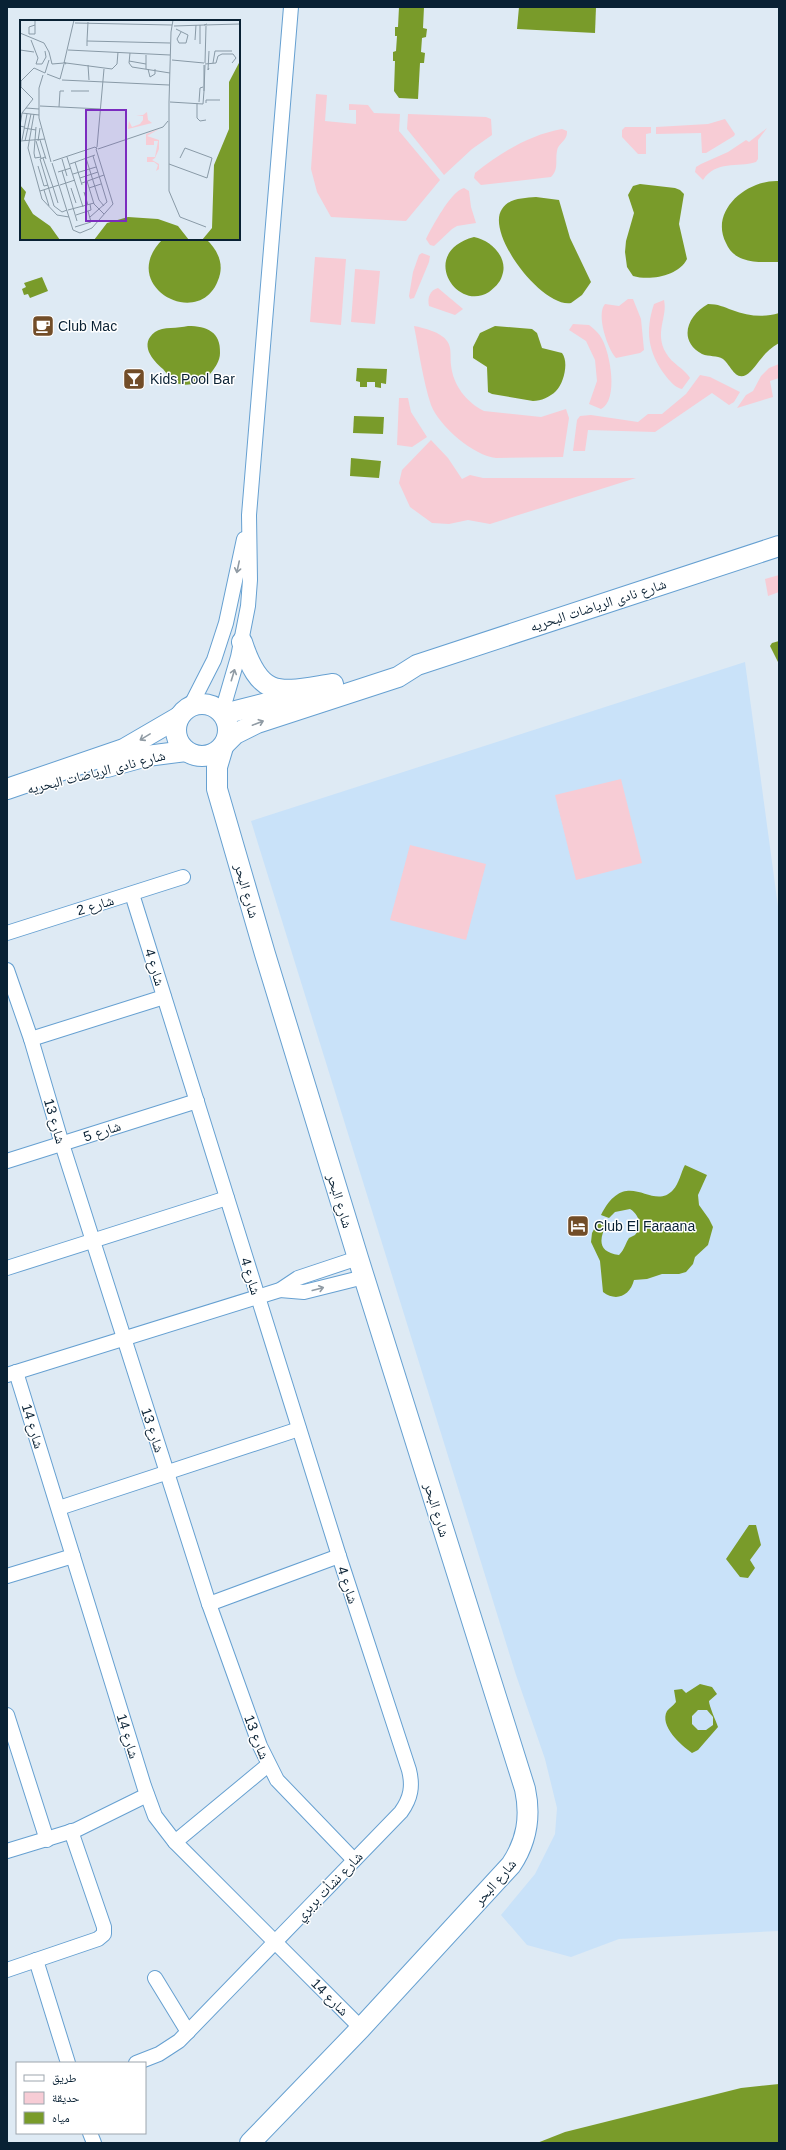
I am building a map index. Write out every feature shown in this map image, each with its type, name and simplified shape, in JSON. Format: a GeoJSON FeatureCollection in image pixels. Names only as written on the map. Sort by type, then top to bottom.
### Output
{"type":"FeatureCollection","features":[{"type":"Feature","properties":{"kind":"main road","name":"شارع نادى الرياضات البحريه"},"geometry":{"type":"LineString","coordinates":[[223,713],[270,704],[392,665],[417,664],[779,546]]}},
{"type":"Feature","properties":{"kind":"main road"},"geometry":{"type":"LineString","coordinates":[[242,642],[253,672],[260,681],[269,687],[280,690],[295,690],[333,684]]}},
{"type":"Feature","properties":{"kind":"main road","name":"شارع نادى الرياضات البحريه"},"geometry":{"type":"LineString","coordinates":[[224,746],[235,734],[257,723],[398,677],[417,664]]}},
{"type":"Feature","properties":{"kind":"main road"},"geometry":{"type":"LineString","coordinates":[[203,704],[210,705],[223,713],[229,729],[224,746],[212,755],[205,757],[189,753],[177,739],[176,732],[184,712],[203,704]]}},
{"type":"Feature","properties":{"kind":"main road","name":"شارع نادى الرياضات البحريه"},"geometry":{"type":"LineString","coordinates":[[7,789],[124,749],[184,712]]}},
{"type":"Feature","properties":{"kind":"main road","name":"شارع البحر"},"geometry":{"type":"LineString","coordinates":[[217,789],[217,767],[224,746]]}},
{"type":"Feature","properties":{"kind":"main road","name":"شارع نادى الرياضات البحريه"},"geometry":{"type":"LineString","coordinates":[[7,794],[70,779],[126,762],[165,753],[189,753]]}},
{"type":"Feature","properties":{"kind":"main road","name":"شارع البحر"},"geometry":{"type":"LineString","coordinates":[[189,753],[201,763],[217,789],[265,954],[358,1258],[525,1789],[528,1812],[526,1835],[512,1865],[361,2028],[250,2143]]}},
{"type":"Feature","properties":{"kind":"street"},"geometry":{"type":"LineString","coordinates":[[223,713],[242,642],[250,580],[249,515],[291,7]]}},
{"type":"Feature","properties":{"kind":"street"},"geometry":{"type":"LineString","coordinates":[[184,712],[214,660],[226,623],[249,515]]}},
{"type":"Feature","properties":{"kind":"street","name":"شارع 2"},"geometry":{"type":"LineString","coordinates":[[7,933],[183,877]]}},
{"type":"Feature","properties":{"kind":"street","name":"شارع 4"},"geometry":{"type":"LineString","coordinates":[[132,894],[371,1658]]}},
{"type":"Feature","properties":{"kind":"street","name":"شارع 13"},"geometry":{"type":"LineString","coordinates":[[7,970],[31,1039],[62,1144],[209,1604],[268,1765],[277,1780],[354,1860]]}},
{"type":"Feature","properties":{"kind":"street"},"geometry":{"type":"LineString","coordinates":[[31,1039],[164,997]]}},
{"type":"Feature","properties":{"kind":"street","name":"شارع 5"},"geometry":{"type":"LineString","coordinates":[[7,1161],[197,1101]]}},
{"type":"Feature","properties":{"kind":"street"},"geometry":{"type":"LineString","coordinates":[[7,1268],[227,1198]]}},
{"type":"Feature","properties":{"kind":"street"},"geometry":{"type":"LineString","coordinates":[[12,1374],[280,1290],[298,1278],[358,1258]]}},
{"type":"Feature","properties":{"kind":"street"},"geometry":{"type":"LineString","coordinates":[[280,1290],[304,1292],[364,1277]]}},
{"type":"Feature","properties":{"kind":"street","name":"شارع 14"},"geometry":{"type":"LineString","coordinates":[[12,1374],[59,1508],[147,1795],[155,1816],[175,1842],[361,2028]]}},
{"type":"Feature","properties":{"kind":"street"},"geometry":{"type":"LineString","coordinates":[[59,1508],[299,1429]]}},
{"type":"Feature","properties":{"kind":"street"},"geometry":{"type":"LineString","coordinates":[[7,1576],[73,1556]]}},
{"type":"Feature","properties":{"kind":"street"},"geometry":{"type":"LineString","coordinates":[[209,1604],[339,1556]]}},
{"type":"Feature","properties":{"kind":"street","name":"شارع نشأت بربري"},"geometry":{"type":"LineString","coordinates":[[138,2062],[168,2049],[188,2032],[401,1812],[410,1797],[412,1788],[408,1770],[371,1658]]}},
{"type":"Feature","properties":{"kind":"street"},"geometry":{"type":"LineString","coordinates":[[7,1715],[47,1840]]}},
{"type":"Feature","properties":{"kind":"street"},"geometry":{"type":"LineString","coordinates":[[175,1842],[268,1765]]}},
{"type":"Feature","properties":{"kind":"street"},"geometry":{"type":"LineString","coordinates":[[7,1851],[47,1840],[100,1820],[147,1795]]}},
{"type":"Feature","properties":{"kind":"street"},"geometry":{"type":"LineString","coordinates":[[7,1970],[100,1938],[104,1934],[104,1927],[71,1831]]}},
{"type":"Feature","properties":{"kind":"street"},"geometry":{"type":"LineString","coordinates":[[36,1960],[68,2062]]}},
{"type":"Feature","properties":{"kind":"street"},"geometry":{"type":"LineString","coordinates":[[155,1978],[188,2032]]}},
{"type":"Feature","properties":{"kind":"shaded area","name":"Club El Faraana"},"geometry":{"type":"Polygon","coordinates":[[[745,662],[779,914],[779,1931],[619,1939],[571,1957],[527,1945],[501,1915],[535,1874],[555,1834],[557,1808],[545,1759],[516,1675],[251,821],[745,662]]]}},
{"type":"Feature","properties":{"kind":"green space"},"geometry":{"type":"Polygon","coordinates":[[[316,94],[327,95],[325,121],[356,124],[356,110],[349,110],[349,104],[368,105],[374,113],[400,114],[399,131],[440,180],[406,221],[331,217],[317,192],[311,169],[316,94]]]}},
{"type":"Feature","properties":{"kind":"green space"},"geometry":{"type":"Polygon","coordinates":[[[408,114],[486,117],[491,119],[492,135],[472,149],[444,175],[407,129],[408,114]]]}},
{"type":"Feature","properties":{"kind":"green space"},"geometry":{"type":"Polygon","coordinates":[[[725,119],[735,134],[734,136],[706,153],[702,153],[701,133],[656,134],[656,127],[708,124],[725,119]]]}},
{"type":"Feature","properties":{"kind":"green space"},"geometry":{"type":"Polygon","coordinates":[[[625,127],[651,127],[651,133],[646,134],[646,154],[638,154],[622,137],[622,130],[625,127]]]}},
{"type":"Feature","properties":{"kind":"green space"},"geometry":{"type":"Polygon","coordinates":[[[767,128],[758,140],[758,159],[756,162],[720,167],[708,174],[703,180],[695,172],[696,167],[728,152],[746,140],[749,142],[767,128]]]}},
{"type":"Feature","properties":{"kind":"green space"},"geometry":{"type":"Polygon","coordinates":[[[562,129],[567,131],[567,134],[565,140],[558,148],[556,155],[556,168],[551,177],[481,185],[474,178],[475,173],[516,145],[538,135],[562,129]]]}},
{"type":"Feature","properties":{"kind":"green space"},"geometry":{"type":"Polygon","coordinates":[[[464,188],[469,191],[471,207],[476,223],[457,226],[434,246],[430,245],[426,239],[437,218],[453,196],[464,188]]]}},
{"type":"Feature","properties":{"kind":"green space"},"geometry":{"type":"Polygon","coordinates":[[[422,253],[430,256],[429,262],[414,298],[410,299],[409,296],[413,272],[419,255],[422,253]]]}},
{"type":"Feature","properties":{"kind":"green space"},"geometry":{"type":"Polygon","coordinates":[[[315,257],[346,259],[341,325],[310,322],[315,257]]]}},
{"type":"Feature","properties":{"kind":"green space"},"geometry":{"type":"Polygon","coordinates":[[[355,269],[380,271],[375,324],[351,322],[355,269]]]}},
{"type":"Feature","properties":{"kind":"green space"},"geometry":{"type":"Polygon","coordinates":[[[438,288],[463,309],[455,315],[429,306],[428,300],[430,295],[435,289],[438,288]]]}},
{"type":"Feature","properties":{"kind":"green space"},"geometry":{"type":"Polygon","coordinates":[[[628,299],[633,299],[641,319],[644,350],[640,353],[616,358],[606,339],[602,323],[603,309],[605,304],[619,306],[628,299]]]}},
{"type":"Feature","properties":{"kind":"green space"},"geometry":{"type":"Polygon","coordinates":[[[664,300],[665,306],[661,338],[666,353],[685,371],[690,378],[682,389],[670,381],[659,366],[650,341],[649,332],[654,304],[664,300]]]}},
{"type":"Feature","properties":{"kind":"green space"},"geometry":{"type":"Polygon","coordinates":[[[573,324],[589,325],[595,330],[602,339],[608,355],[611,376],[610,396],[607,404],[601,409],[589,404],[597,381],[595,360],[586,341],[569,330],[573,324]]]}},
{"type":"Feature","properties":{"kind":"green space"},"geometry":{"type":"Polygon","coordinates":[[[414,326],[437,333],[449,343],[454,379],[466,398],[484,411],[541,417],[566,409],[569,418],[563,457],[496,458],[478,452],[458,439],[441,422],[431,405],[423,376],[414,326]]]}},
{"type":"Feature","properties":{"kind":"green space"},"geometry":{"type":"Polygon","coordinates":[[[779,364],[779,378],[770,381],[773,397],[737,408],[746,395],[753,391],[761,376],[769,368],[779,364]]]}},
{"type":"Feature","properties":{"kind":"green space"},"geometry":{"type":"Polygon","coordinates":[[[700,375],[710,377],[740,392],[734,402],[729,405],[712,393],[655,432],[588,430],[585,451],[573,451],[577,420],[580,416],[591,415],[638,422],[648,414],[662,414],[686,394],[700,375]]]}},
{"type":"Feature","properties":{"kind":"green space"},"geometry":{"type":"Polygon","coordinates":[[[399,398],[408,398],[411,412],[427,437],[412,447],[397,445],[399,398]]]}},
{"type":"Feature","properties":{"kind":"green space"},"geometry":{"type":"Polygon","coordinates":[[[431,440],[448,458],[462,479],[470,475],[483,478],[636,478],[490,524],[468,520],[449,524],[432,523],[410,507],[399,483],[402,470],[431,440]]]}},
{"type":"Feature","properties":{"kind":"green space"},"geometry":{"type":"Polygon","coordinates":[[[779,575],[779,592],[768,596],[765,579],[779,575]]]}},
{"type":"Feature","properties":{"kind":"green space"},"geometry":{"type":"Polygon","coordinates":[[[621,779],[642,863],[576,880],[555,795],[621,779]]]}},
{"type":"Feature","properties":{"kind":"green space"},"geometry":{"type":"Polygon","coordinates":[[[410,845],[486,864],[466,940],[390,920],[410,845]]]}},
{"type":"Feature","properties":{"kind":"water"},"geometry":{"type":"Polygon","coordinates":[[[399,7],[424,7],[423,28],[427,29],[426,37],[422,38],[421,52],[425,53],[424,63],[420,63],[418,99],[399,98],[394,91],[395,61],[393,61],[393,52],[396,51],[397,36],[395,36],[395,27],[398,27],[399,7]]]}},
{"type":"Feature","properties":{"kind":"water"},"geometry":{"type":"Polygon","coordinates":[[[519,7],[596,7],[595,33],[517,29],[519,7]]]}},
{"type":"Feature","properties":{"kind":"water"},"geometry":{"type":"Polygon","coordinates":[[[779,181],[779,262],[756,262],[740,258],[729,248],[722,231],[723,219],[727,208],[734,199],[755,185],[779,181]]]}},
{"type":"Feature","properties":{"kind":"water"},"geometry":{"type":"Polygon","coordinates":[[[640,184],[675,188],[684,194],[679,224],[687,259],[678,270],[663,276],[647,278],[633,276],[627,267],[625,252],[626,241],[634,213],[628,195],[633,186],[640,184]]]}},
{"type":"Feature","properties":{"kind":"water"},"geometry":{"type":"Polygon","coordinates":[[[536,197],[559,200],[570,238],[591,282],[582,295],[571,303],[559,301],[546,294],[532,282],[519,267],[509,251],[502,235],[499,220],[502,209],[505,205],[517,199],[536,197]]]}},
{"type":"Feature","properties":{"kind":"water"},"geometry":{"type":"Polygon","coordinates":[[[474,237],[487,242],[497,251],[501,257],[504,269],[501,279],[495,287],[489,292],[477,296],[465,294],[455,288],[448,278],[445,267],[448,255],[457,245],[474,237]]]}},
{"type":"Feature","properties":{"kind":"water"},"geometry":{"type":"Polygon","coordinates":[[[162,240],[207,240],[216,251],[220,260],[220,274],[211,292],[198,301],[182,302],[168,297],[156,287],[149,273],[151,257],[162,240]]]}},
{"type":"Feature","properties":{"kind":"water"},"geometry":{"type":"Polygon","coordinates":[[[42,277],[48,291],[30,298],[28,294],[24,295],[22,289],[26,287],[24,283],[42,277]]]}},
{"type":"Feature","properties":{"kind":"water"},"geometry":{"type":"Polygon","coordinates":[[[708,304],[718,305],[750,315],[761,316],[779,313],[779,343],[764,355],[750,372],[746,375],[739,376],[733,371],[726,361],[718,357],[702,354],[694,348],[690,342],[688,328],[691,321],[695,314],[708,304]]]}},
{"type":"Feature","properties":{"kind":"water"},"geometry":{"type":"Polygon","coordinates":[[[188,326],[201,327],[212,332],[218,340],[220,346],[220,356],[215,367],[207,377],[193,384],[182,385],[173,381],[151,357],[148,342],[150,337],[158,330],[188,326]]]}},
{"type":"Feature","properties":{"kind":"water"},"geometry":{"type":"Polygon","coordinates":[[[495,326],[532,329],[537,333],[542,348],[562,353],[565,362],[565,372],[556,391],[545,398],[533,401],[488,392],[487,367],[473,358],[473,347],[480,333],[495,326]]]}},
{"type":"Feature","properties":{"kind":"water"},"geometry":{"type":"Polygon","coordinates":[[[357,368],[387,369],[386,384],[381,383],[381,388],[375,387],[375,382],[367,382],[367,387],[360,387],[360,382],[356,381],[357,368]]]}},
{"type":"Feature","properties":{"kind":"water"},"geometry":{"type":"Polygon","coordinates":[[[354,416],[384,417],[383,434],[353,433],[354,416]]]}},
{"type":"Feature","properties":{"kind":"water"},"geometry":{"type":"Polygon","coordinates":[[[351,458],[381,461],[379,478],[350,476],[351,458]]]}},
{"type":"Feature","properties":{"kind":"water"},"geometry":{"type":"Polygon","coordinates":[[[779,641],[779,664],[770,646],[772,643],[779,641]]]}},
{"type":"Feature","properties":{"kind":"water"},"geometry":{"type":"Polygon","coordinates":[[[685,1165],[707,1175],[698,1195],[699,1205],[713,1227],[708,1245],[695,1257],[693,1264],[686,1272],[679,1274],[662,1274],[647,1279],[634,1280],[629,1290],[622,1296],[613,1297],[603,1292],[600,1261],[591,1242],[592,1233],[599,1220],[607,1223],[601,1239],[603,1248],[619,1255],[629,1238],[637,1232],[639,1228],[639,1221],[636,1214],[630,1209],[615,1212],[609,1218],[601,1215],[611,1200],[620,1193],[630,1191],[648,1195],[665,1196],[675,1187],[685,1165]]]}},
{"type":"Feature","properties":{"kind":"water"},"geometry":{"type":"Polygon","coordinates":[[[749,1525],[756,1525],[761,1545],[750,1560],[755,1568],[748,1578],[740,1577],[726,1559],[749,1525]]]}},
{"type":"Feature","properties":{"kind":"water"},"geometry":{"type":"Polygon","coordinates":[[[700,1684],[712,1687],[717,1694],[709,1701],[718,1727],[698,1750],[692,1753],[672,1735],[668,1729],[665,1717],[667,1711],[676,1702],[674,1690],[682,1689],[686,1693],[700,1684]],[[698,1710],[692,1716],[692,1724],[698,1730],[706,1730],[713,1725],[713,1717],[707,1710],[698,1710]]]}},
{"type":"Feature","properties":{"kind":"water"},"geometry":{"type":"Polygon","coordinates":[[[779,2084],[779,2143],[537,2143],[565,2132],[741,2088],[779,2084]]]}},
{"type":"Feature","properties":{"kind":"place","name":"Club Mac"},"geometry":{"type":"Point","coordinates":[43,326]}},
{"type":"Feature","properties":{"kind":"place","name":"Kids Pool Bar"},"geometry":{"type":"Point","coordinates":[134,379]}},
{"type":"Feature","properties":{"kind":"place","name":"Club El Faraana"},"geometry":{"type":"Point","coordinates":[578,1226]}}]}
